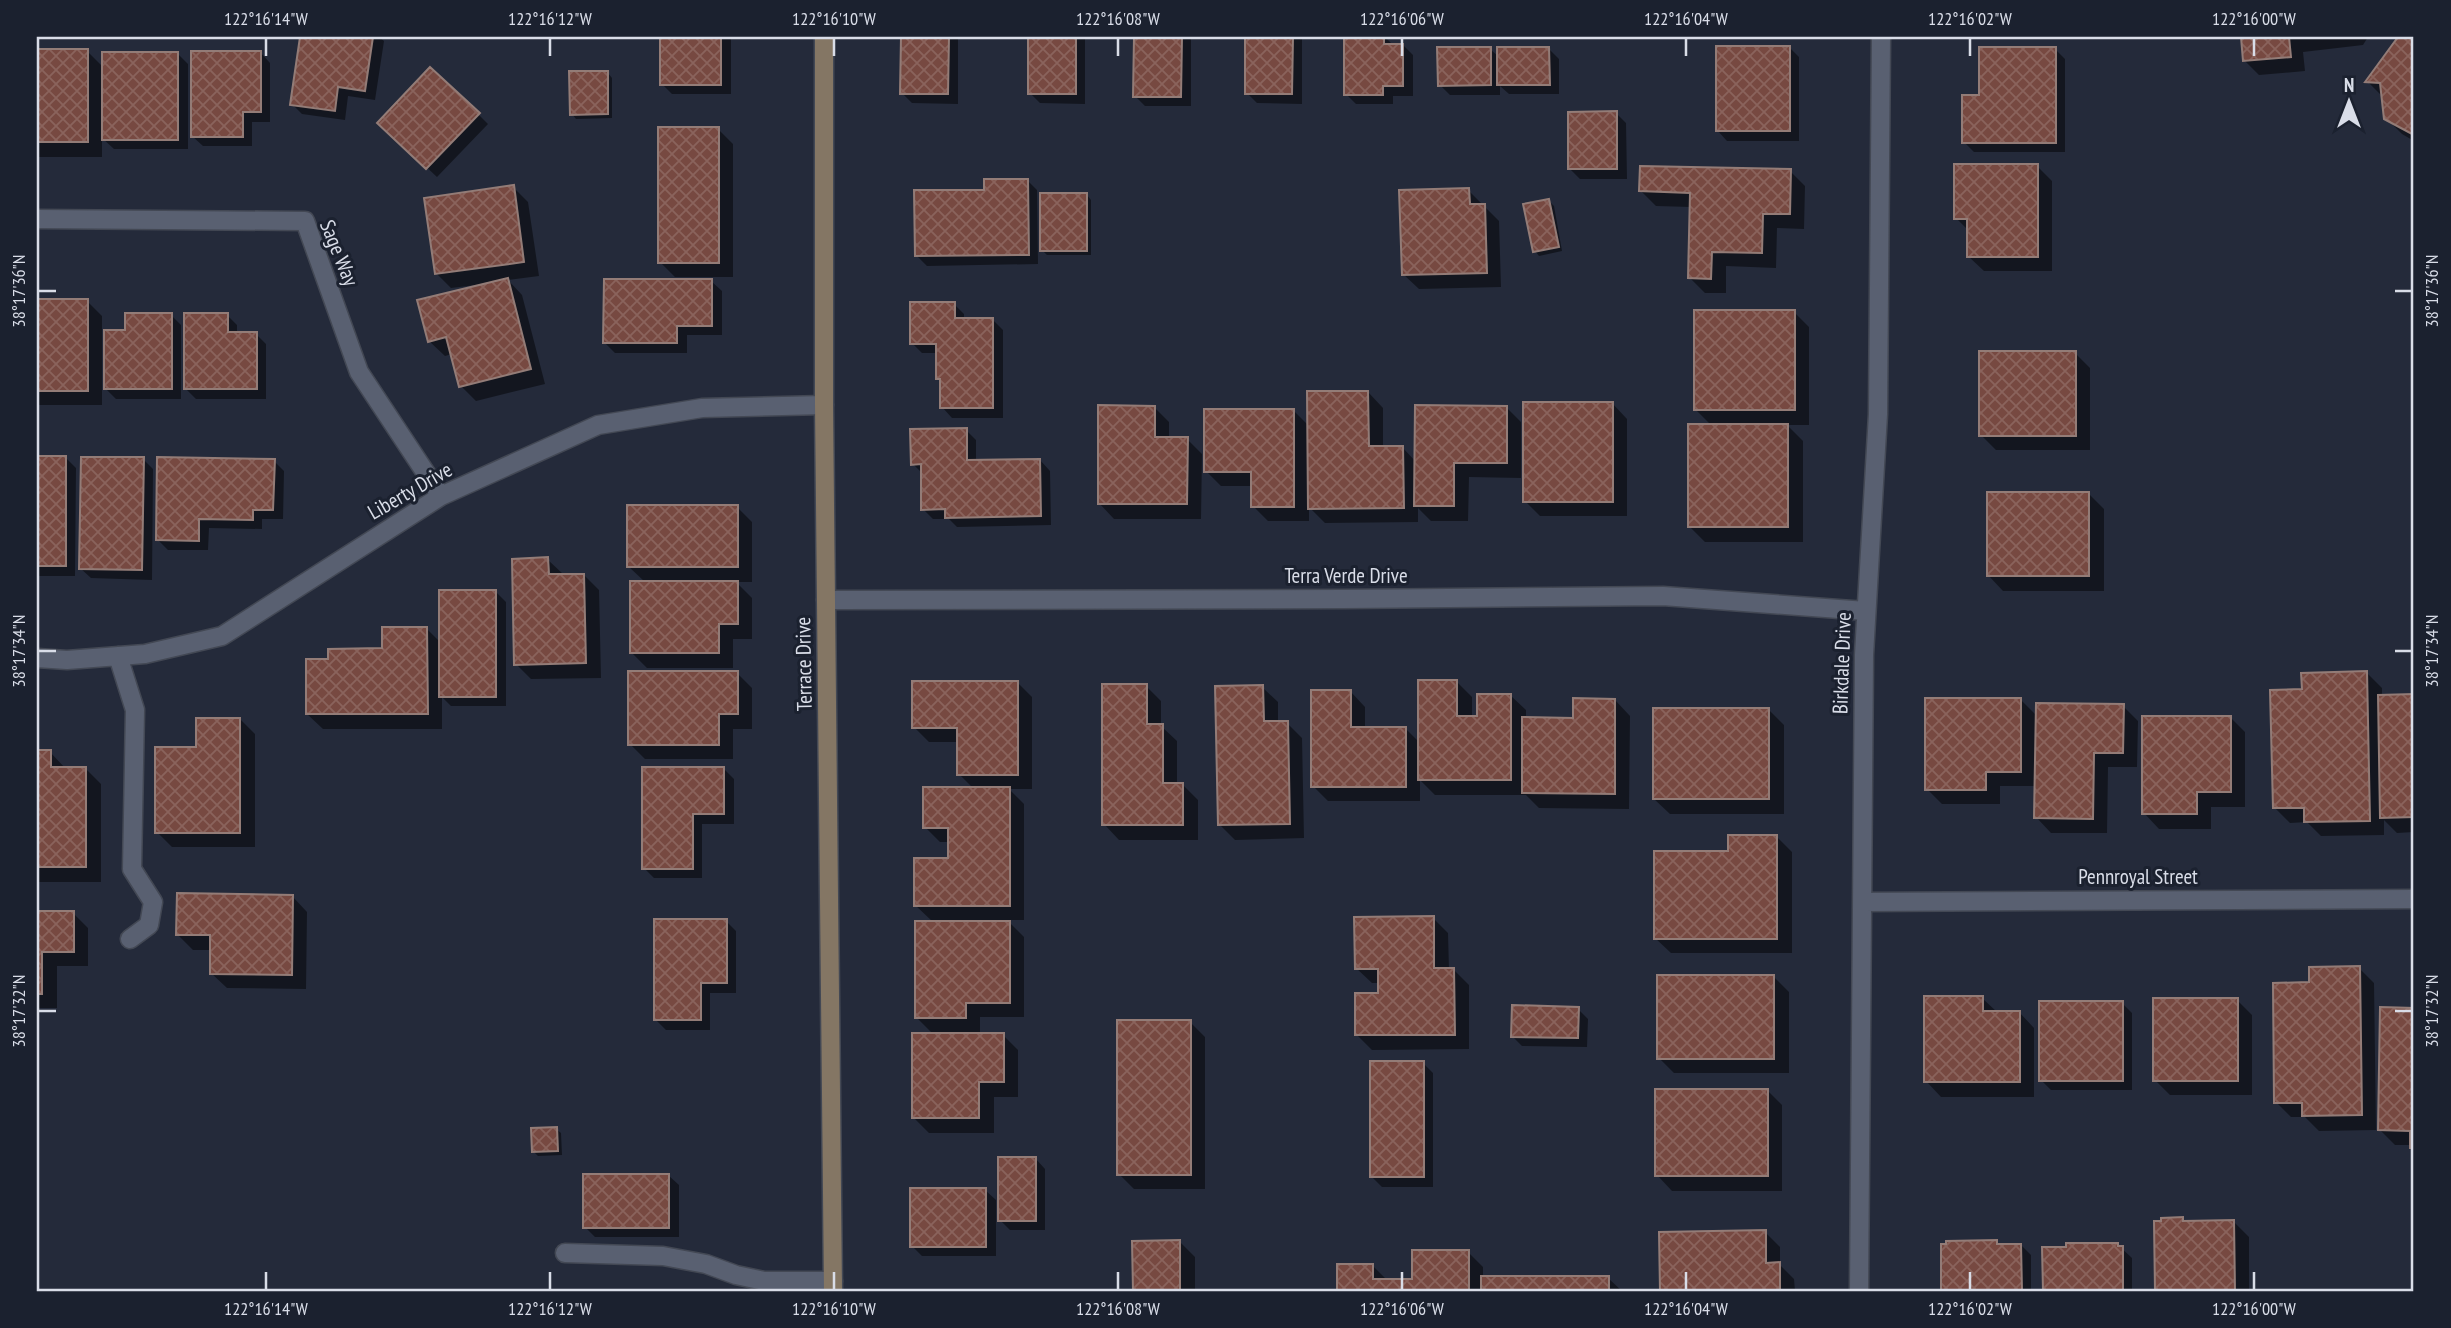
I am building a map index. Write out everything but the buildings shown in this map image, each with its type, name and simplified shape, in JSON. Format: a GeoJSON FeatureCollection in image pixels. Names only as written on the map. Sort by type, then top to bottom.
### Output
{"type":"FeatureCollection","features":[{"type":"Feature","properties":{"kind":"street","name":"Terrace Drive"},"geometry":{"type":"LineString","coordinates":[[824,37],[824,405],[833,1286]]}},
{"type":"Feature","properties":{"kind":"street","name":"Birkdale Drive"},"geometry":{"type":"LineString","coordinates":[[1859,1291],[1864,655],[1878,414],[1881,37]]}},
{"type":"Feature","properties":{"kind":"street","name":"Sage Way"},"geometry":{"type":"LineString","coordinates":[[37,219],[305,221],[359,372],[441,496]]}},
{"type":"Feature","properties":{"kind":"street","name":"Liberty Drive"},"geometry":{"type":"LineString","coordinates":[[37,658],[68,660],[145,654],[222,636],[441,496],[598,425],[702,408],[824,405]]}},
{"type":"Feature","properties":{"kind":"street","name":"Terra Verde Drive"},"geometry":{"type":"LineString","coordinates":[[826,600],[1345,600],[1663,596],[1866,611]]}},
{"type":"Feature","properties":{"kind":"street"},"geometry":{"type":"LineString","coordinates":[[118,656],[135,710],[132,869],[153,902],[149,925],[130,939]]}},
{"type":"Feature","properties":{"kind":"street","name":"Pennroyal Street"},"geometry":{"type":"LineString","coordinates":[[1862,902],[2414,899]]}},
{"type":"Feature","properties":{"kind":"street"},"geometry":{"type":"LineString","coordinates":[[565,1253],[663,1256],[706,1264],[736,1275],[764,1280],[833,1286]]}}]}
